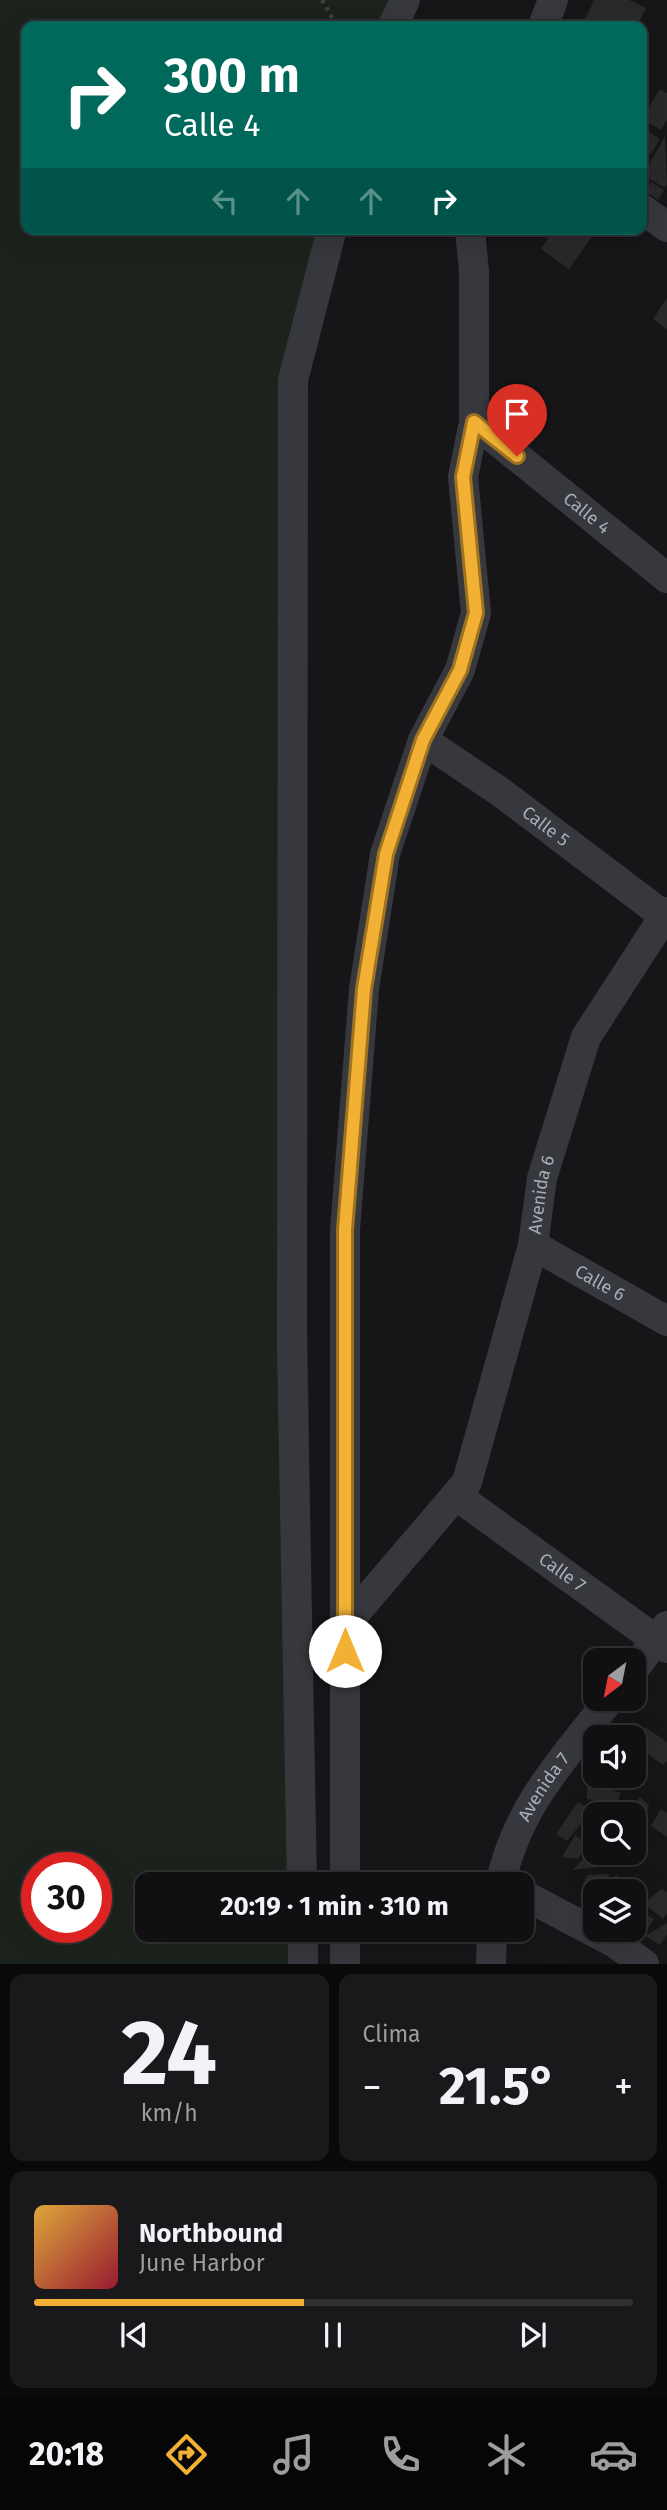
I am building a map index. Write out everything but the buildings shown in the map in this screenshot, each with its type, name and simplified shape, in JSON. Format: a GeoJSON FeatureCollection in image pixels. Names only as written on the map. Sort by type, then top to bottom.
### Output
{"type":"FeatureCollection","features":[{"type":"Feature","properties":{"kind":"street"},"geometry":{"type":"LineString","coordinates":[[395,21],[405,0]]}},
{"type":"Feature","properties":{"kind":"street"},"geometry":{"type":"LineString","coordinates":[[545,21],[553,0]]}},
{"type":"Feature","properties":{"kind":"street"},"geometry":{"type":"LineString","coordinates":[[647,213],[667,228]]}},
{"type":"Feature","properties":{"kind":"street"},"geometry":{"type":"LineString","coordinates":[[302,1872],[292,1347],[293,380],[330,235]]}},
{"type":"Feature","properties":{"kind":"street"},"geometry":{"type":"LineString","coordinates":[[345,1872],[345,1230],[364,989],[386,854],[423,740],[460,670],[476,613],[463,477],[474,422],[474,272],[471,235]]}},
{"type":"Feature","properties":{"kind":"street","name":"Calle 4"},"geometry":{"type":"LineString","coordinates":[[474,422],[667,579]]}},
{"type":"Feature","properties":{"kind":"street","name":"Calle 5"},"geometry":{"type":"LineString","coordinates":[[423,740],[499,791],[666,915]]}},
{"type":"Feature","properties":{"kind":"street","name":"Avenida 6"},"geometry":{"type":"LineString","coordinates":[[345,1625],[467,1482],[533,1245],[542,1178],[586,1037],[666,915]]}},
{"type":"Feature","properties":{"kind":"street","name":"Calle 6"},"geometry":{"type":"LineString","coordinates":[[533,1245],[667,1321]]}},
{"type":"Feature","properties":{"kind":"street","name":"Calle 7"},"geometry":{"type":"LineString","coordinates":[[457,1496],[663,1638]]}},
{"type":"Feature","properties":{"kind":"street"},"geometry":{"type":"LineString","coordinates":[[646,1656],[663,1638]]}},
{"type":"Feature","properties":{"kind":"street","name":"Avenida 7"},"geometry":{"type":"LineString","coordinates":[[508,1872],[509,1847],[531,1800],[600,1712]]}},
{"type":"Feature","properties":{"kind":"street"},"geometry":{"type":"LineString","coordinates":[[534,1900],[615,1943],[644,1964]]}},
{"type":"Feature","properties":{"kind":"street"},"geometry":{"type":"LineString","coordinates":[[303,1942],[303,1964]]}},
{"type":"Feature","properties":{"kind":"street"},"geometry":{"type":"LineString","coordinates":[[345,1942],[345,1964]]}},
{"type":"Feature","properties":{"kind":"street"},"geometry":{"type":"LineString","coordinates":[[491,1964],[492,1942]]}},
{"type":"Feature","properties":{"kind":"path"},"geometry":{"type":"LineString","coordinates":[[323,0],[334,21]]}},
{"type":"Feature","properties":{"kind":"shaded area"},"geometry":{"type":"Polygon","coordinates":[[[0,0],[413,0],[404,21],[21,21],[21,235],[339,235],[303,373],[303,1082],[309,1405],[311,1872],[135,1872],[135,1942],[311,1942],[311,1964],[0,1964],[0,0]]]}},
{"type":"Feature","properties":{"kind":"route"},"geometry":{"type":"LineString","coordinates":[[345,1651],[345,1230],[364,989],[386,854],[423,740],[460,670],[476,613],[463,477],[474,422],[517,456]]}}]}
